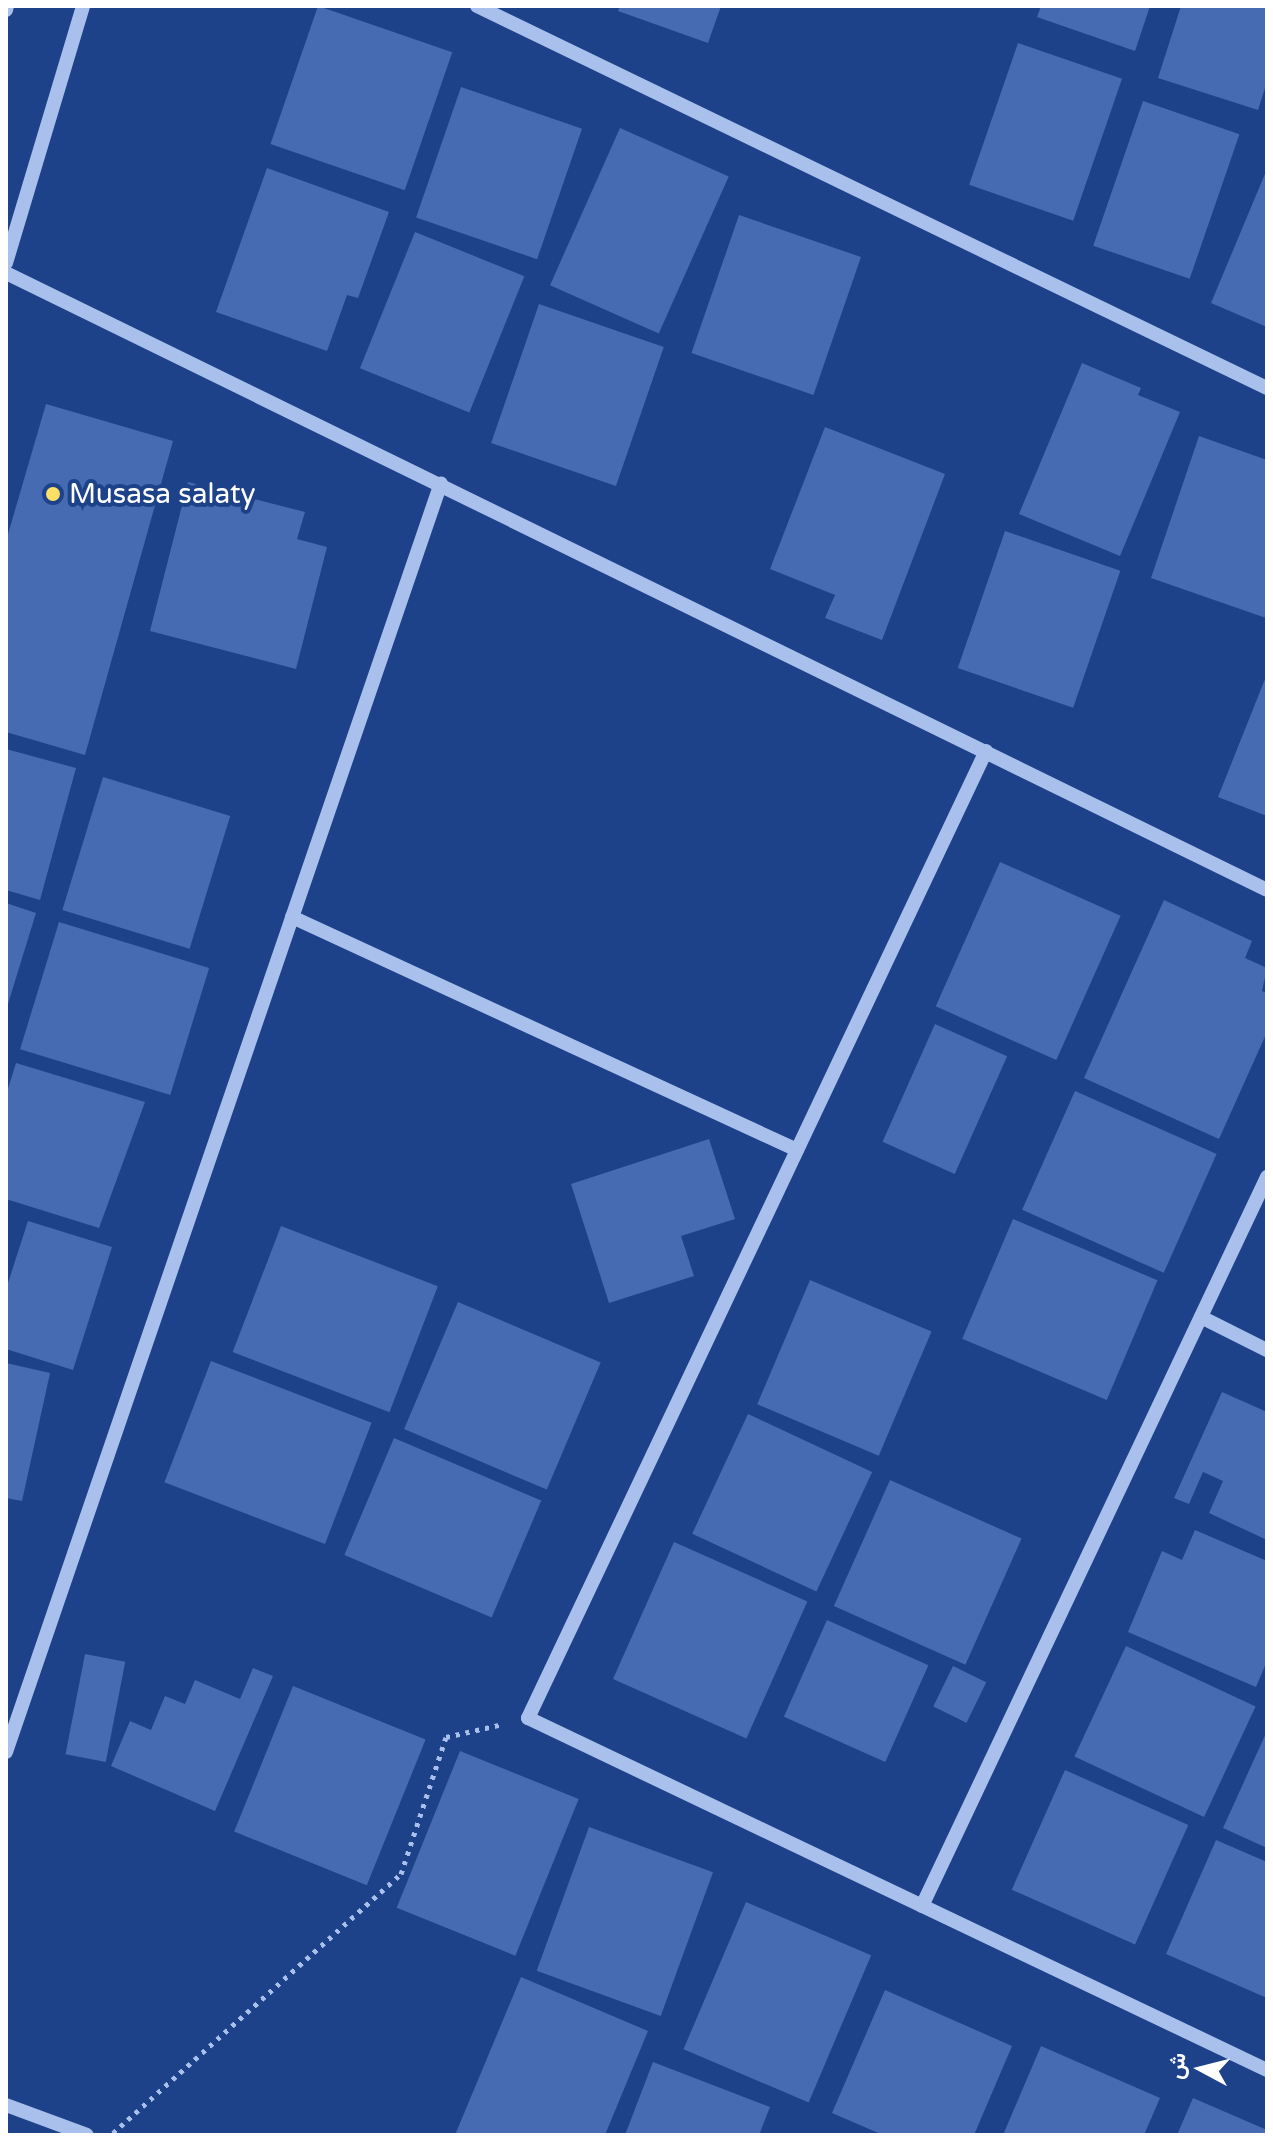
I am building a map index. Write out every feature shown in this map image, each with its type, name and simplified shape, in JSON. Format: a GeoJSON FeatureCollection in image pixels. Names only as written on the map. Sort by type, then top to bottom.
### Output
{"type":"FeatureCollection","features":[{"type":"Feature","properties":{"kind":"street"},"geometry":{"type":"LineString","coordinates":[[6,263],[83,6]]}},
{"type":"Feature","properties":{"kind":"street"},"geometry":{"type":"LineString","coordinates":[[477,6],[1267,388]]}},
{"type":"Feature","properties":{"kind":"street"},"geometry":{"type":"LineString","coordinates":[[6,273],[441,483],[1267,890]]}},
{"type":"Feature","properties":{"kind":"street"},"geometry":{"type":"LineString","coordinates":[[6,1752],[441,483]]}},
{"type":"Feature","properties":{"kind":"street"},"geometry":{"type":"LineString","coordinates":[[986,751],[528,1718],[1267,2070]]}},
{"type":"Feature","properties":{"kind":"street"},"geometry":{"type":"LineString","coordinates":[[292,917],[797,1150]]}},
{"type":"Feature","properties":{"kind":"street"},"geometry":{"type":"LineString","coordinates":[[922,1906],[1267,1177]]}},
{"type":"Feature","properties":{"kind":"street"},"geometry":{"type":"LineString","coordinates":[[1201,1317],[1267,1350]]}},
{"type":"Feature","properties":{"kind":"street"},"geometry":{"type":"LineString","coordinates":[[6,2105],[87,2135]]}},
{"type":"Feature","properties":{"kind":"path"},"geometry":{"type":"LineString","coordinates":[[111,2135],[401,1874],[446,1737],[528,1718]]}},
{"type":"Feature","properties":{"kind":"building"},"geometry":{"type":"Polygon","coordinates":[[[318,6],[452,52],[405,190],[270,144],[318,6]]]}},
{"type":"Feature","properties":{"kind":"building"},"geometry":{"type":"Polygon","coordinates":[[[620,6],[721,6],[708,43],[618,11],[620,6]]]}},
{"type":"Feature","properties":{"kind":"building"},"geometry":{"type":"Polygon","coordinates":[[[1041,6],[1150,6],[1135,51],[1037,17],[1041,6]]]}},
{"type":"Feature","properties":{"kind":"building"},"geometry":{"type":"Polygon","coordinates":[[[1181,6],[1267,6],[1267,82],[1258,110],[1158,78],[1181,6]]]}},
{"type":"Feature","properties":{"kind":"building"},"geometry":{"type":"Polygon","coordinates":[[[1018,43],[1122,79],[1073,221],[969,185],[1018,43]]]}},
{"type":"Feature","properties":{"kind":"building"},"geometry":{"type":"Polygon","coordinates":[[[461,87],[582,129],[537,259],[416,217],[461,87]]]}},
{"type":"Feature","properties":{"kind":"building"},"geometry":{"type":"Polygon","coordinates":[[[1143,101],[1239,134],[1190,279],[1093,246],[1143,101]]]}},
{"type":"Feature","properties":{"kind":"building"},"geometry":{"type":"Polygon","coordinates":[[[620,128],[729,176],[659,334],[550,285],[620,128]]]}},
{"type":"Feature","properties":{"kind":"building"},"geometry":{"type":"Polygon","coordinates":[[[267,168],[389,212],[358,298],[347,295],[327,351],[216,312],[267,168]]]}},
{"type":"Feature","properties":{"kind":"building"},"geometry":{"type":"Polygon","coordinates":[[[1267,169],[1267,327],[1211,303],[1267,169]]]}},
{"type":"Feature","properties":{"kind":"building"},"geometry":{"type":"Polygon","coordinates":[[[739,215],[861,257],[813,395],[691,353],[739,215]]]}},
{"type":"Feature","properties":{"kind":"building"},"geometry":{"type":"Polygon","coordinates":[[[415,232],[524,276],[469,412],[360,368],[415,232]]]}},
{"type":"Feature","properties":{"kind":"building"},"geometry":{"type":"Polygon","coordinates":[[[539,304],[664,347],[616,486],[491,443],[539,304]]]}},
{"type":"Feature","properties":{"kind":"building"},"geometry":{"type":"Polygon","coordinates":[[[1082,363],[1141,388],[1138,395],[1180,412],[1120,556],[1019,514],[1082,363]]]}},
{"type":"Feature","properties":{"kind":"building"},"geometry":{"type":"Polygon","coordinates":[[[46,404],[173,441],[85,755],[6,732],[6,541],[46,404]]]}},
{"type":"Feature","properties":{"kind":"building"},"geometry":{"type":"Polygon","coordinates":[[[825,427],[945,474],[882,640],[825,618],[835,595],[770,569],[825,427]]]}},
{"type":"Feature","properties":{"kind":"building"},"geometry":{"type":"Polygon","coordinates":[[[1199,436],[1267,460],[1266,618],[1151,578],[1199,436]]]}},
{"type":"Feature","properties":{"kind":"building"},"geometry":{"type":"Polygon","coordinates":[[[188,482],[305,512],[297,539],[327,547],[296,669],[150,631],[188,482]]]}},
{"type":"Feature","properties":{"kind":"building"},"geometry":{"type":"Polygon","coordinates":[[[1005,531],[1120,571],[1073,708],[958,668],[1005,531]]]}},
{"type":"Feature","properties":{"kind":"building"},"geometry":{"type":"Polygon","coordinates":[[[1267,674],[1267,816],[1218,797],[1267,674]]]}},
{"type":"Feature","properties":{"kind":"building"},"geometry":{"type":"Polygon","coordinates":[[[6,749],[76,768],[40,900],[6,890],[6,749]]]}},
{"type":"Feature","properties":{"kind":"building"},"geometry":{"type":"Polygon","coordinates":[[[103,777],[230,816],[190,949],[62,910],[103,777]]]}},
{"type":"Feature","properties":{"kind":"building"},"geometry":{"type":"Polygon","coordinates":[[[1000,862],[1121,916],[1056,1060],[936,1006],[1000,862]]]}},
{"type":"Feature","properties":{"kind":"building"},"geometry":{"type":"Polygon","coordinates":[[[1164,900],[1252,941],[1245,958],[1267,968],[1262,991],[1267,993],[1267,1032],[1219,1139],[1084,1078],[1164,900]]]}},
{"type":"Feature","properties":{"kind":"building"},"geometry":{"type":"Polygon","coordinates":[[[6,903],[36,913],[7,1007],[6,1007],[6,903]]]}},
{"type":"Feature","properties":{"kind":"building"},"geometry":{"type":"Polygon","coordinates":[[[59,922],[209,968],[170,1095],[20,1049],[59,922]]]}},
{"type":"Feature","properties":{"kind":"building"},"geometry":{"type":"Polygon","coordinates":[[[935,1024],[1007,1056],[955,1174],[883,1142],[935,1024]]]}},
{"type":"Feature","properties":{"kind":"building"},"geometry":{"type":"Polygon","coordinates":[[[16,1063],[145,1102],[99,1228],[6,1199],[6,1095],[16,1063]]]}},
{"type":"Feature","properties":{"kind":"building"},"geometry":{"type":"Polygon","coordinates":[[[1075,1091],[1217,1154],[1164,1273],[1022,1210],[1075,1091]]]}},
{"type":"Feature","properties":{"kind":"building"},"geometry":{"type":"Polygon","coordinates":[[[709,1139],[735,1219],[681,1236],[694,1276],[609,1303],[571,1184],[709,1139]]]}},
{"type":"Feature","properties":{"kind":"building"},"geometry":{"type":"Polygon","coordinates":[[[1013,1219],[1158,1280],[1107,1400],[962,1339],[1013,1219]]]}},
{"type":"Feature","properties":{"kind":"building"},"geometry":{"type":"Polygon","coordinates":[[[28,1221],[112,1247],[73,1370],[6,1349],[6,1289],[28,1221]]]}},
{"type":"Feature","properties":{"kind":"building"},"geometry":{"type":"Polygon","coordinates":[[[281,1226],[438,1286],[389,1412],[233,1352],[281,1226]]]}},
{"type":"Feature","properties":{"kind":"building"},"geometry":{"type":"Polygon","coordinates":[[[810,1280],[932,1332],[879,1456],[757,1404],[810,1280]]]}},
{"type":"Feature","properties":{"kind":"building"},"geometry":{"type":"Polygon","coordinates":[[[458,1302],[601,1363],[547,1490],[404,1429],[458,1302]]]}},
{"type":"Feature","properties":{"kind":"building"},"geometry":{"type":"Polygon","coordinates":[[[211,1361],[372,1423],[325,1544],[164,1482],[211,1361]]]}},
{"type":"Feature","properties":{"kind":"building"},"geometry":{"type":"Polygon","coordinates":[[[6,1363],[50,1373],[22,1501],[6,1498],[6,1363]]]}},
{"type":"Feature","properties":{"kind":"building"},"geometry":{"type":"Polygon","coordinates":[[[1222,1392],[1267,1412],[1267,1540],[1209,1513],[1223,1481],[1203,1472],[1189,1504],[1174,1498],[1222,1392]]]}},
{"type":"Feature","properties":{"kind":"building"},"geometry":{"type":"Polygon","coordinates":[[[748,1414],[872,1472],[816,1592],[692,1534],[748,1414]]]}},
{"type":"Feature","properties":{"kind":"building"},"geometry":{"type":"Polygon","coordinates":[[[394,1438],[541,1501],[492,1617],[344,1555],[394,1438]]]}},
{"type":"Feature","properties":{"kind":"building"},"geometry":{"type":"Polygon","coordinates":[[[890,1480],[1022,1539],[965,1665],[834,1606],[890,1480]]]}},
{"type":"Feature","properties":{"kind":"building"},"geometry":{"type":"Polygon","coordinates":[[[1195,1530],[1267,1561],[1267,1661],[1256,1687],[1128,1632],[1162,1551],[1182,1560],[1195,1530]]]}},
{"type":"Feature","properties":{"kind":"building"},"geometry":{"type":"Polygon","coordinates":[[[674,1542],[807,1601],[746,1738],[613,1679],[674,1542]]]}},
{"type":"Feature","properties":{"kind":"building"},"geometry":{"type":"Polygon","coordinates":[[[827,1620],[928,1665],[885,1762],[784,1717],[827,1620]]]}},
{"type":"Feature","properties":{"kind":"building"},"geometry":{"type":"Polygon","coordinates":[[[1126,1646],[1256,1706],[1204,1817],[1074,1757],[1126,1646]]]}},
{"type":"Feature","properties":{"kind":"building"},"geometry":{"type":"Polygon","coordinates":[[[85,1654],[125,1662],[106,1762],[66,1754],[85,1654]]]}},
{"type":"Feature","properties":{"kind":"building"},"geometry":{"type":"Polygon","coordinates":[[[953,1666],[986,1682],[967,1723],[933,1706],[953,1666]]]}},
{"type":"Feature","properties":{"kind":"building"},"geometry":{"type":"Polygon","coordinates":[[[253,1668],[273,1676],[215,1811],[111,1766],[130,1721],[151,1730],[165,1696],[185,1704],[195,1680],[240,1699],[253,1668]]]}},
{"type":"Feature","properties":{"kind":"building"},"geometry":{"type":"Polygon","coordinates":[[[293,1686],[426,1740],[367,1885],[234,1832],[293,1686]]]}},
{"type":"Feature","properties":{"kind":"building"},"geometry":{"type":"Polygon","coordinates":[[[1267,1731],[1267,1848],[1223,1828],[1267,1731]]]}},
{"type":"Feature","properties":{"kind":"building"},"geometry":{"type":"Polygon","coordinates":[[[460,1751],[579,1799],[515,1956],[397,1908],[460,1751]]]}},
{"type":"Feature","properties":{"kind":"building"},"geometry":{"type":"Polygon","coordinates":[[[1065,1770],[1188,1825],[1135,1945],[1012,1890],[1065,1770]]]}},
{"type":"Feature","properties":{"kind":"building"},"geometry":{"type":"Polygon","coordinates":[[[589,1827],[713,1872],[661,2016],[537,1971],[589,1827]]]}},
{"type":"Feature","properties":{"kind":"building"},"geometry":{"type":"Polygon","coordinates":[[[1216,1840],[1267,1862],[1267,1998],[1166,1954],[1216,1840]]]}},
{"type":"Feature","properties":{"kind":"building"},"geometry":{"type":"Polygon","coordinates":[[[746,1902],[871,1955],[809,2102],[683,2049],[746,1902]]]}},
{"type":"Feature","properties":{"kind":"building"},"geometry":{"type":"Polygon","coordinates":[[[521,1977],[648,2031],[605,2135],[455,2135],[521,1977]]]}},
{"type":"Feature","properties":{"kind":"building"},"geometry":{"type":"Polygon","coordinates":[[[885,1990],[1012,2046],[974,2135],[883,2135],[832,2113],[885,1990]]]}},
{"type":"Feature","properties":{"kind":"building"},"geometry":{"type":"Polygon","coordinates":[[[1041,2046],[1160,2098],[1144,2135],[1003,2135],[1041,2046]]]}},
{"type":"Feature","properties":{"kind":"building"},"geometry":{"type":"Polygon","coordinates":[[[653,2062],[770,2107],[759,2135],[625,2135],[653,2062]]]}},
{"type":"Feature","properties":{"kind":"building"},"geometry":{"type":"Polygon","coordinates":[[[1193,2098],[1267,2130],[1267,2135],[1177,2135],[1193,2098]]]}},
{"type":"Feature","properties":{"kind":"place","name":"Musasa salaty"},"geometry":{"type":"Point","coordinates":[53,494]}}]}
